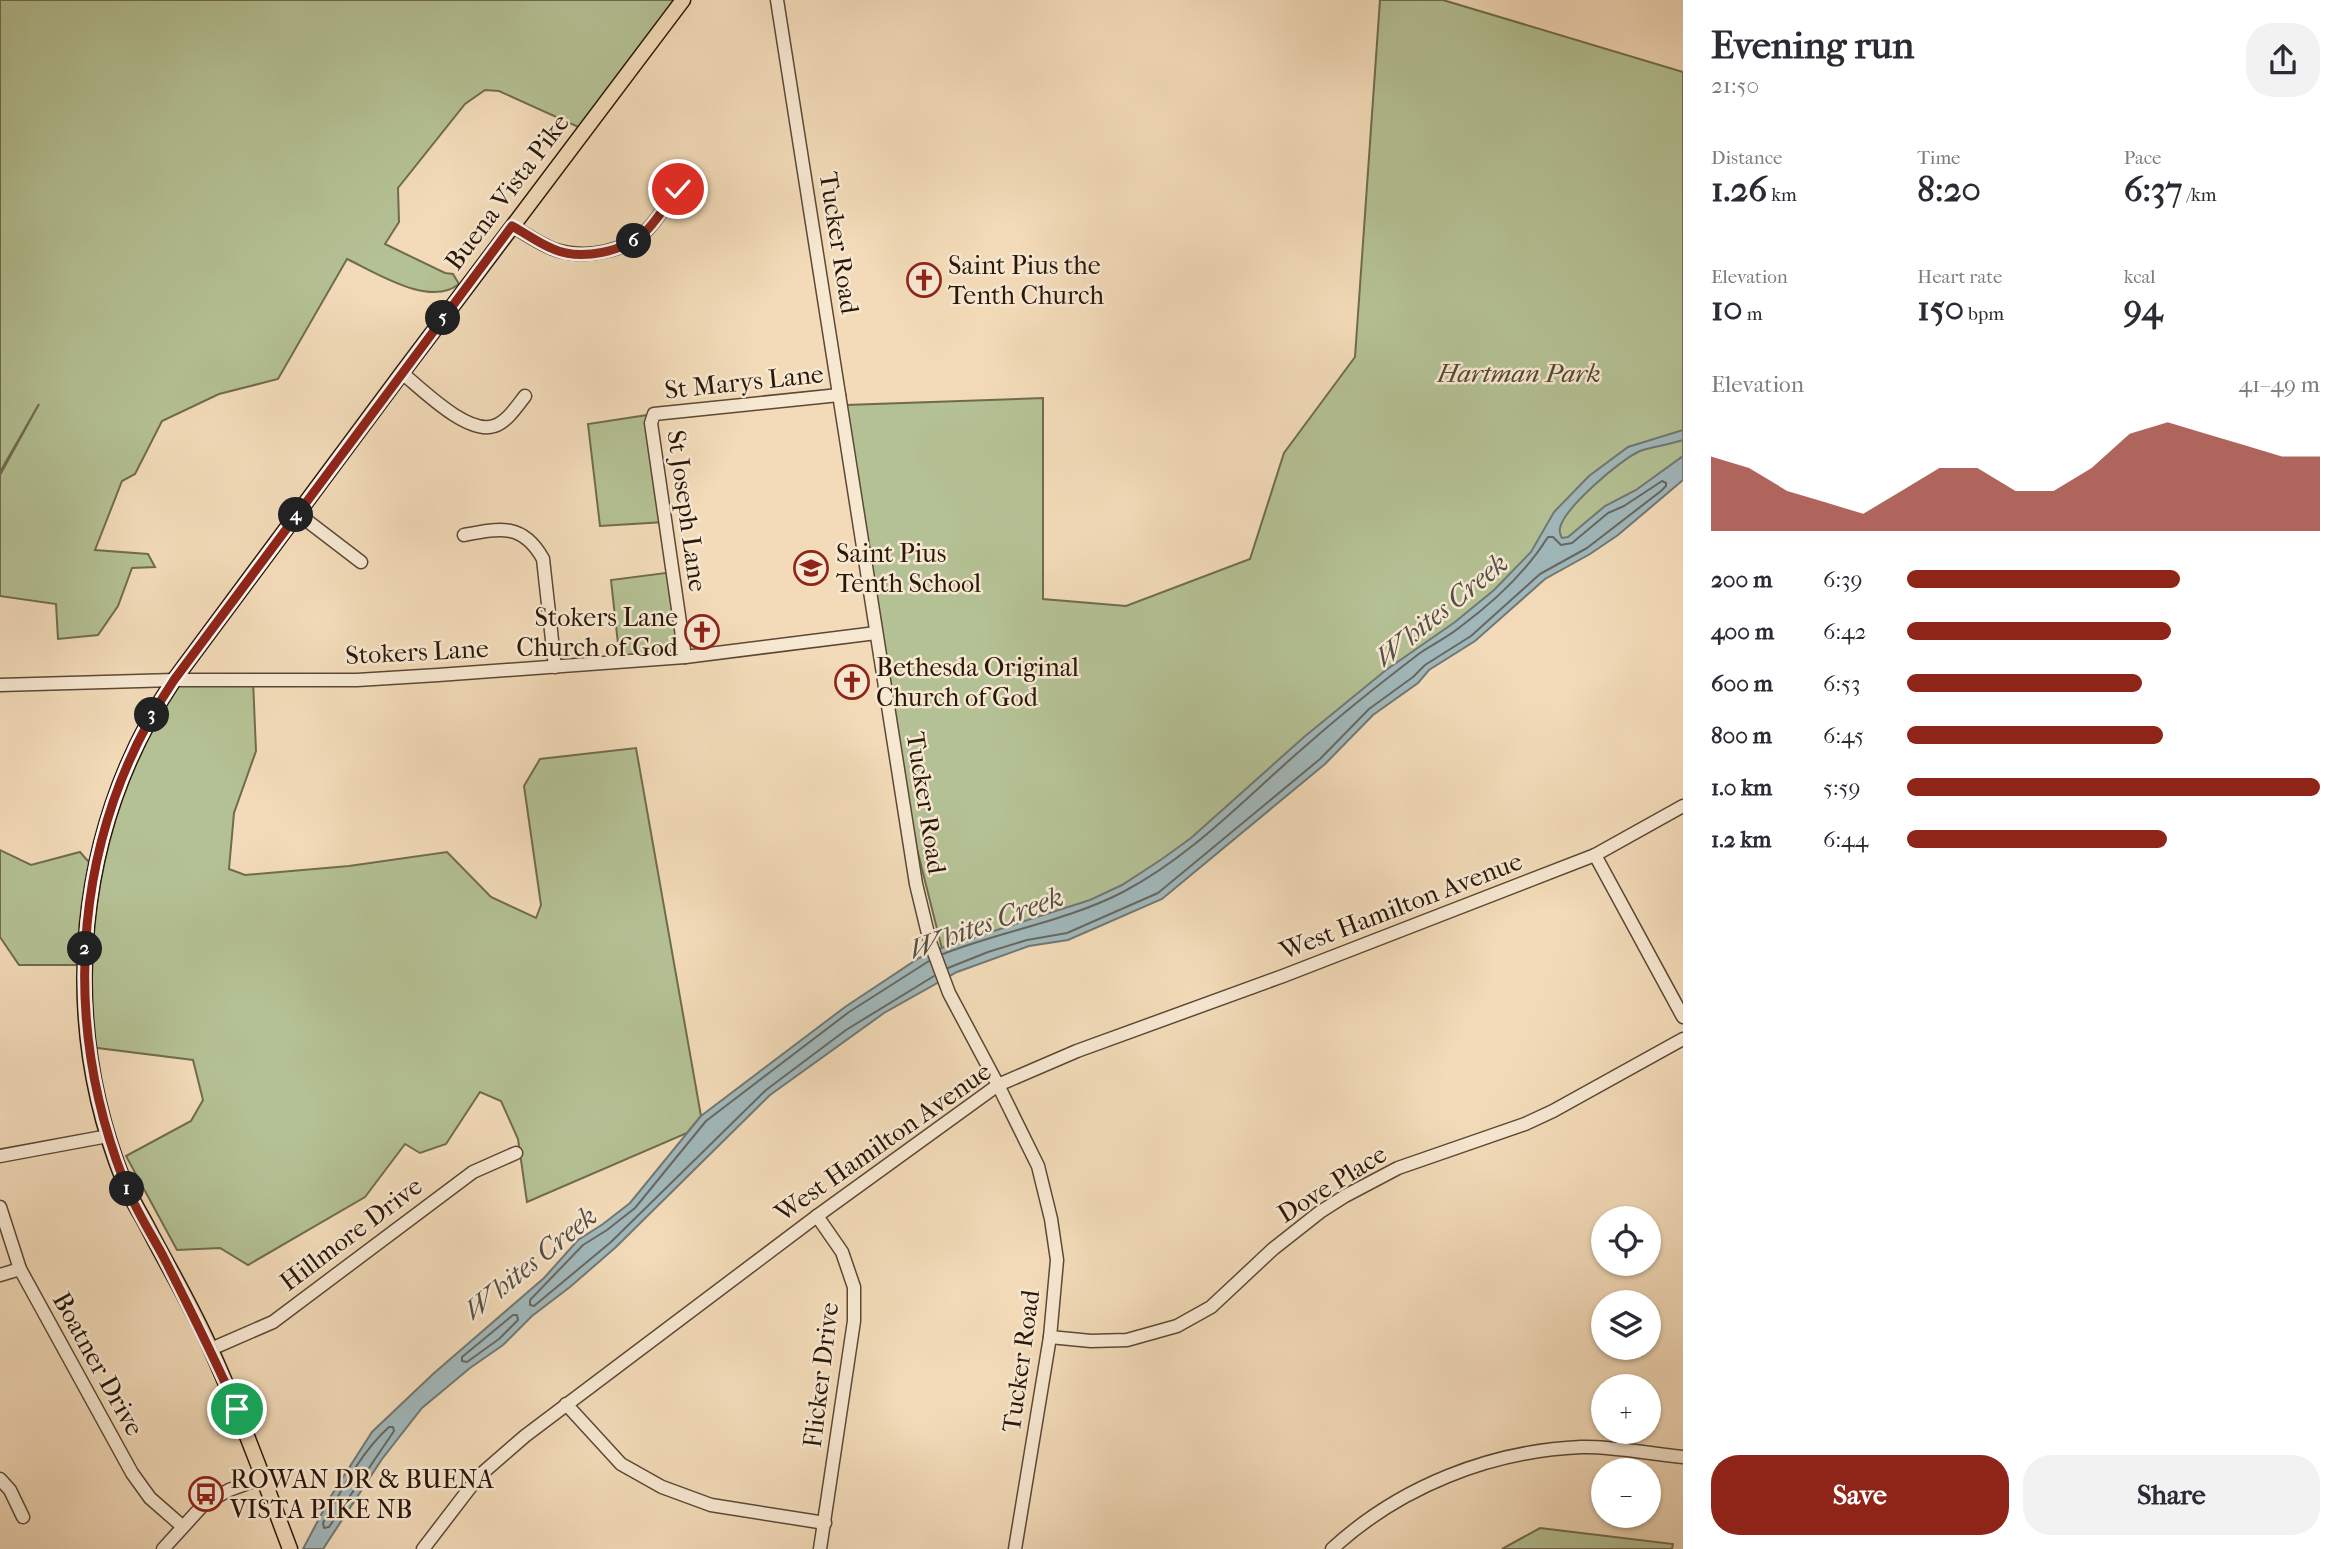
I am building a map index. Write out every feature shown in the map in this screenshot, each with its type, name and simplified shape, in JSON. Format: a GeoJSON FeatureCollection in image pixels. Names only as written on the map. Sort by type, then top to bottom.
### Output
{"type":"FeatureCollection","features":[{"type":"Feature","properties":{"kind":"main road","name":"Buena Vista Pike"},"geometry":{"type":"LineString","coordinates":[[290,1549],[211,1349],[125,1184],[107,1136],[92,1063],[84,1005],[85,928],[95,869],[110,811],[128,764],[145,727],[174,680],[683,0]]}},
{"type":"Feature","properties":{"kind":"street","name":"Tucker Road"},"geometry":{"type":"LineString","coordinates":[[777,0],[916,884],[930,942],[949,993],[1038,1166],[1058,1260],[1050,1337],[1015,1549]]}},
{"type":"Feature","properties":{"kind":"street"},"geometry":{"type":"LineString","coordinates":[[512,226],[552,249],[572,254],[620,248],[650,227],[678,189]]}},
{"type":"Feature","properties":{"kind":"street"},"geometry":{"type":"LineString","coordinates":[[402,373],[466,423],[479,427],[494,426],[507,418],[525,396]]}},
{"type":"Feature","properties":{"kind":"street","name":"St Marys Lane"},"geometry":{"type":"LineString","coordinates":[[654,414],[839,395]]}},
{"type":"Feature","properties":{"kind":"street","name":"St Joseph Lane"},"geometry":{"type":"LineString","coordinates":[[654,414],[651,422],[685,657]]}},
{"type":"Feature","properties":{"kind":"street"},"geometry":{"type":"LineString","coordinates":[[297,513],[361,562]]}},
{"type":"Feature","properties":{"kind":"street"},"geometry":{"type":"LineString","coordinates":[[464,535],[495,529],[508,530],[524,536],[536,545],[543,559],[555,667]]}},
{"type":"Feature","properties":{"kind":"street","name":"Stokers Lane"},"geometry":{"type":"LineString","coordinates":[[0,685],[174,680],[357,680],[685,657],[876,633]]}},
{"type":"Feature","properties":{"kind":"street","name":"West Hamilton Avenue"},"geometry":{"type":"LineString","coordinates":[[423,1549],[479,1476],[500,1456],[817,1216],[998,1085],[1077,1051],[1295,971],[1595,855],[1683,806]]}},
{"type":"Feature","properties":{"kind":"street"},"geometry":{"type":"LineString","coordinates":[[1595,855],[1683,1017]]}},
{"type":"Feature","properties":{"kind":"street","name":"Dove Place"},"geometry":{"type":"LineString","coordinates":[[1050,1337],[1091,1341],[1127,1340],[1177,1326],[1211,1307],[1273,1249],[1345,1196],[1398,1168],[1525,1124],[1553,1111],[1683,1039]]}},
{"type":"Feature","properties":{"kind":"street"},"geometry":{"type":"LineString","coordinates":[[0,1156],[107,1136]]}},
{"type":"Feature","properties":{"kind":"street","name":"Hillmore Drive"},"geometry":{"type":"LineString","coordinates":[[211,1349],[272,1322],[473,1171],[516,1153]]}},
{"type":"Feature","properties":{"kind":"street","name":"Boatner Drive"},"geometry":{"type":"LineString","coordinates":[[0,1207],[20,1269],[132,1474],[150,1498],[182,1526]]}},
{"type":"Feature","properties":{"kind":"street","name":"Flicker Drive"},"geometry":{"type":"LineString","coordinates":[[817,1216],[842,1252],[854,1287],[855,1321],[820,1549]]}},
{"type":"Feature","properties":{"kind":"street"},"geometry":{"type":"LineString","coordinates":[[0,1275],[20,1269]]}},
{"type":"Feature","properties":{"kind":"street"},"geometry":{"type":"LineString","coordinates":[[566,1404],[621,1464],[662,1487],[711,1505],[825,1523]]}},
{"type":"Feature","properties":{"kind":"street"},"geometry":{"type":"LineString","coordinates":[[1332,1549],[1365,1522],[1421,1488],[1474,1467],[1503,1459],[1539,1451],[1583,1447],[1683,1457]]}},
{"type":"Feature","properties":{"kind":"street"},"geometry":{"type":"LineString","coordinates":[[163,1549],[204,1504],[229,1490],[262,1478]]}},
{"type":"Feature","properties":{"kind":"street"},"geometry":{"type":"LineString","coordinates":[[0,1479],[10,1490],[23,1517]]}},
{"type":"Feature","properties":{"kind":"green space"},"geometry":{"type":"Polygon","coordinates":[[[0,0],[683,0],[585,130],[499,91],[485,90],[465,104],[398,188],[399,222],[385,244],[445,273],[453,274],[459,284],[447,290],[418,290],[387,279],[347,259],[278,379],[219,394],[162,421],[135,474],[122,481],[95,550],[148,554],[155,567],[132,568],[118,606],[98,635],[58,639],[56,604],[0,596],[0,475],[39,404],[0,472],[0,0]]]}},
{"type":"Feature","properties":{"kind":"green space","name":"Hartman Park"},"geometry":{"type":"Polygon","coordinates":[[[1380,0],[1443,0],[1683,72],[1683,462],[1270,790],[1105,899],[942,949],[912,829],[846,405],[1043,398],[1043,599],[1126,606],[1250,559],[1284,453],[1355,357],[1380,0]]]}},
{"type":"Feature","properties":{"kind":"green space"},"geometry":{"type":"Polygon","coordinates":[[[654,414],[665,522],[600,526],[588,424],[654,414]]]}},
{"type":"Feature","properties":{"kind":"green space"},"geometry":{"type":"Polygon","coordinates":[[[673,572],[685,657],[620,662],[611,580],[673,572]]]}},
{"type":"Feature","properties":{"kind":"green space"},"geometry":{"type":"Polygon","coordinates":[[[174,680],[253,680],[256,751],[234,813],[229,869],[245,875],[349,866],[447,852],[491,897],[536,918],[541,905],[524,786],[540,759],[636,748],[701,1116],[687,1133],[527,1202],[518,1139],[501,1101],[480,1092],[446,1144],[420,1153],[405,1144],[365,1197],[248,1265],[220,1248],[177,1250],[126,1156],[191,1121],[203,1100],[193,1060],[90,1047],[85,965],[19,965],[0,937],[0,850],[31,865],[80,852],[94,868],[110,811],[174,680]]]}},
{"type":"Feature","properties":{"kind":"green space"},"geometry":{"type":"Polygon","coordinates":[[[1540,1528],[1673,1544],[1672,1549],[1502,1549],[1540,1528]]]}},
{"type":"Feature","properties":{"kind":"water"},"geometry":{"type":"Polygon","coordinates":[[[1683,430],[1683,440],[1640,451],[1607,474],[1582,497],[1564,519],[1560,534],[1562,538],[1568,537],[1605,506],[1636,490],[1683,456],[1683,480],[1618,535],[1545,579],[1475,641],[1429,670],[1418,683],[1373,715],[1325,764],[1162,899],[1068,940],[1029,946],[957,972],[884,1013],[770,1095],[616,1247],[532,1316],[503,1345],[470,1368],[422,1408],[382,1459],[323,1549],[303,1549],[331,1496],[372,1432],[433,1374],[544,1278],[578,1240],[630,1203],[701,1116],[845,1007],[919,958],[944,947],[1090,900],[1122,885],[1162,859],[1191,838],[1304,737],[1386,670],[1455,622],[1494,590],[1531,552],[1554,512],[1589,476],[1628,447],[1683,430]]]}},
{"type":"Feature","properties":{"kind":"place","name":"Saint Pius the Tenth Church"},"geometry":{"type":"Point","coordinates":[924,280]}},
{"type":"Feature","properties":{"kind":"place","name":"Saint Pius Tenth School"},"geometry":{"type":"Point","coordinates":[811,568]}},
{"type":"Feature","properties":{"kind":"place","name":"Stokers Lane Church of God"},"geometry":{"type":"Point","coordinates":[702,632]}},
{"type":"Feature","properties":{"kind":"place","name":"Bethesda Original Church of God"},"geometry":{"type":"Point","coordinates":[852,682]}},
{"type":"Feature","properties":{"kind":"place","name":"ROWAN DR & BUENA VISTA PIKE NB"},"geometry":{"type":"Point","coordinates":[206,1494]}},
{"type":"Feature","properties":{"kind":"route"},"geometry":{"type":"LineString","coordinates":[[237,1409],[211,1349],[125,1184],[107,1136],[92,1063],[84,1005],[85,928],[95,869],[110,811],[145,727],[163,696],[512,226],[552,249],[572,254],[620,248],[650,227],[678,189]]}},
{"type":"Feature","properties":{"kind":"water label","name":"Whites Creek"},"geometry":{"type":"Point","coordinates":[1441,610]}},
{"type":"Feature","properties":{"kind":"water label","name":"Whites Creek"},"geometry":{"type":"Point","coordinates":[986,923]}},
{"type":"Feature","properties":{"kind":"water label","name":"Whites Creek"},"geometry":{"type":"Point","coordinates":[530,1263]}}]}
